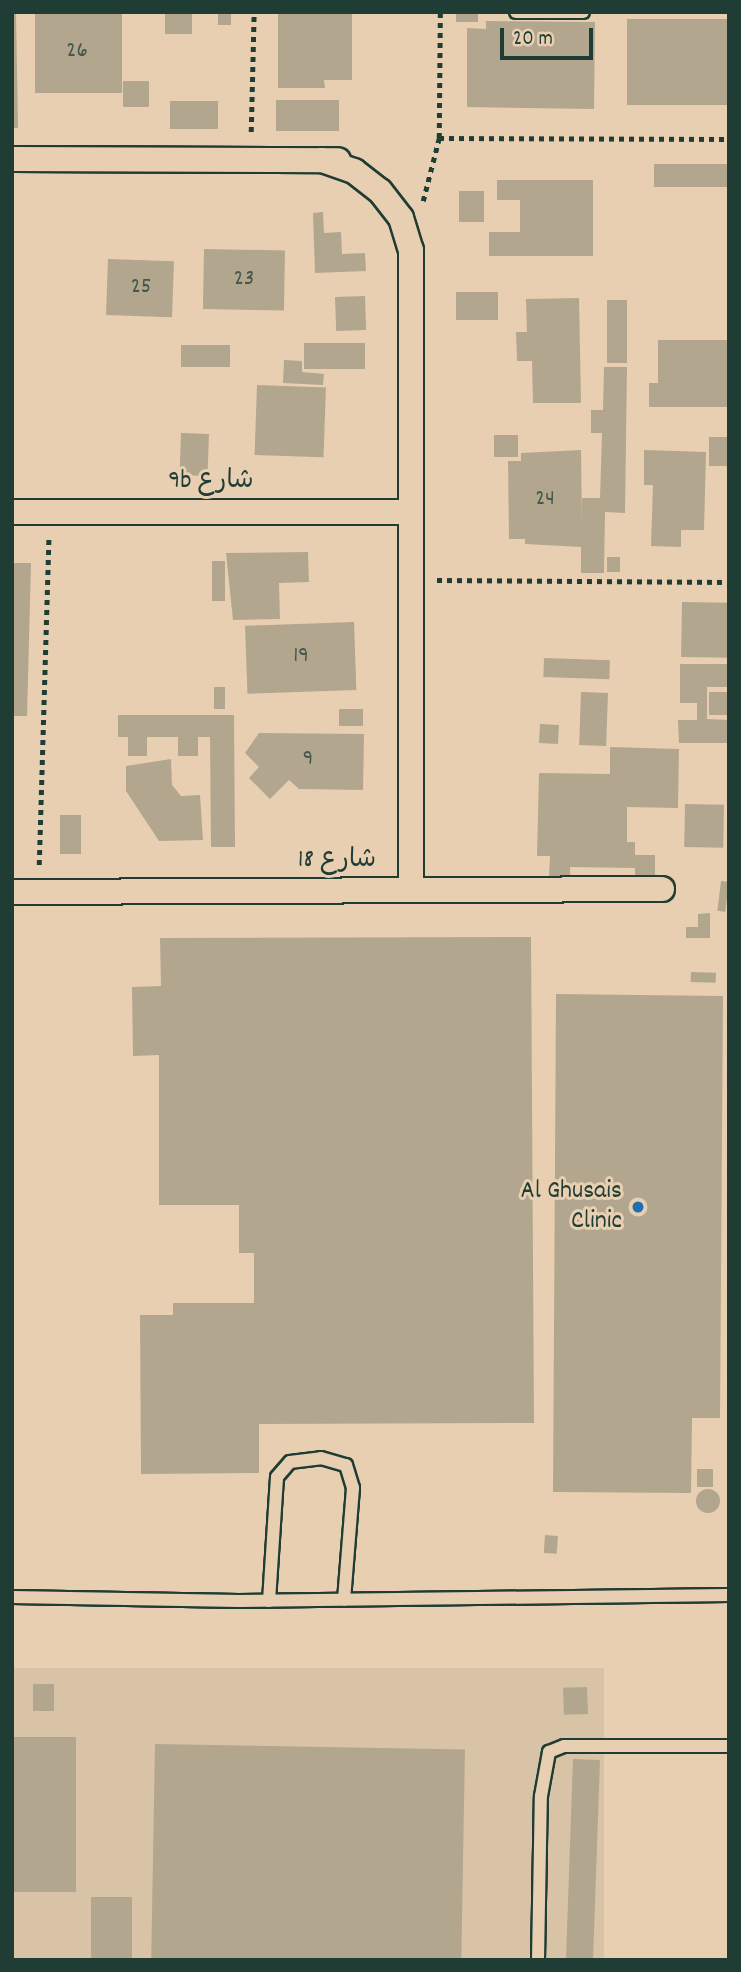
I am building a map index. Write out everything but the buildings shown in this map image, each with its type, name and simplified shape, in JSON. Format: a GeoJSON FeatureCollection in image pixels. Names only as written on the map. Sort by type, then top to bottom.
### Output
{"type":"FeatureCollection","features":[{"type":"Feature","properties":{"kind":"street"},"geometry":{"type":"LineString","coordinates":[[12,159],[251,157],[322,160],[356,163],[382,174],[402,191],[414,220],[411,890]]}},
{"type":"Feature","properties":{"kind":"street"},"geometry":{"type":"LineString","coordinates":[[12,170],[56,158]]}},
{"type":"Feature","properties":{"kind":"street"},"geometry":{"type":"LineString","coordinates":[[322,160],[368,180],[391,203],[407,233],[413,267]]}},
{"type":"Feature","properties":{"kind":"street","name":"9b شارع"},"geometry":{"type":"LineString","coordinates":[[12,512],[411,512]]}},
{"type":"Feature","properties":{"kind":"street","name":"شارع 18"},"geometry":{"type":"LineString","coordinates":[[12,892],[662,889]]}},
{"type":"Feature","properties":{"kind":"lane"},"geometry":{"type":"LineString","coordinates":[[516,12],[583,12]]}},
{"type":"Feature","properties":{"kind":"lane"},"geometry":{"type":"LineString","coordinates":[[269,1601],[277,1477],[289,1462],[321,1458],[346,1465],[353,1488],[344,1600]]}},
{"type":"Feature","properties":{"kind":"lane"},"geometry":{"type":"LineString","coordinates":[[12,1597],[269,1601],[729,1595]]}},
{"type":"Feature","properties":{"kind":"lane"},"geometry":{"type":"LineString","coordinates":[[538,1960],[544,1759],[556,1747],[729,1746]]}},
{"type":"Feature","properties":{"kind":"path"},"geometry":{"type":"LineString","coordinates":[[251,157],[254,12]]}},
{"type":"Feature","properties":{"kind":"path"},"geometry":{"type":"LineString","coordinates":[[414,220],[433,175],[439,138],[440,12]]}},
{"type":"Feature","properties":{"kind":"path"},"geometry":{"type":"LineString","coordinates":[[439,138],[729,139]]}},
{"type":"Feature","properties":{"kind":"path"},"geometry":{"type":"LineString","coordinates":[[38,892],[50,512]]}},
{"type":"Feature","properties":{"kind":"path"},"geometry":{"type":"LineString","coordinates":[[412,580],[729,582]]}},
{"type":"Feature","properties":{"kind":"shaded area"},"geometry":{"type":"Polygon","coordinates":[[[12,1668],[604,1668],[604,1960],[12,1960],[12,1668]]]}},
{"type":"Feature","properties":{"kind":"place","name":"Al Ghusais Clinic"},"geometry":{"type":"Point","coordinates":[638,1207]}}]}
